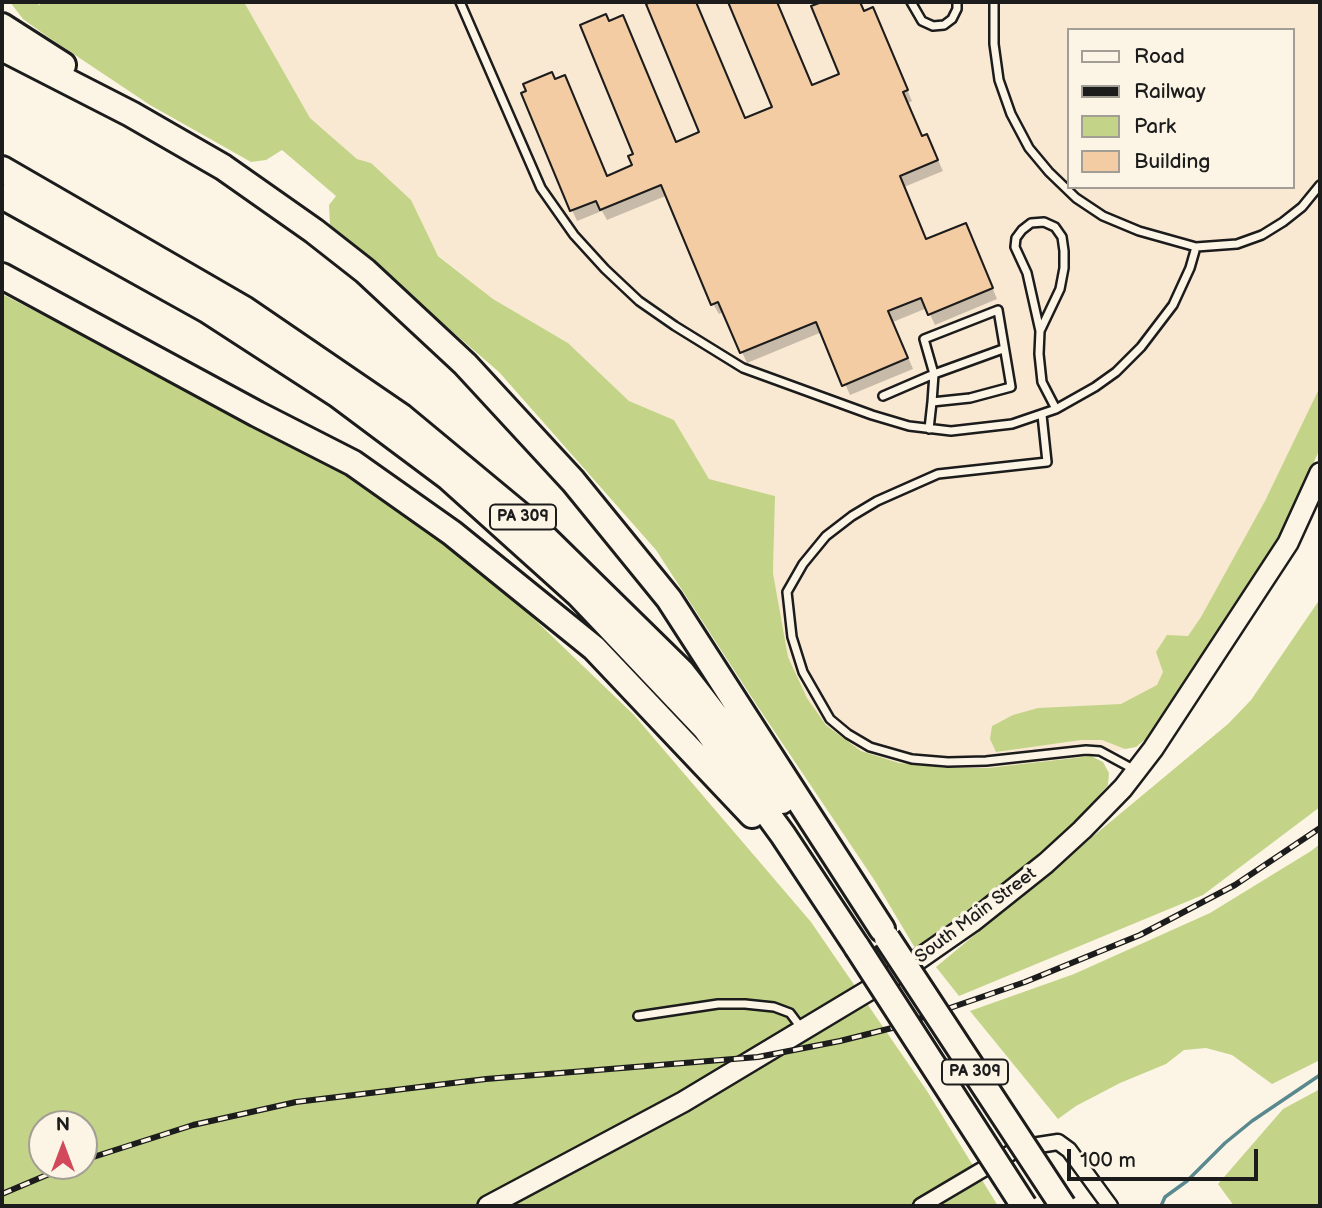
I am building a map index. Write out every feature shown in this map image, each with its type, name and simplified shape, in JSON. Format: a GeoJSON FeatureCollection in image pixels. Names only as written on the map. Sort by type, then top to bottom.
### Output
{"type":"FeatureCollection","features":[{"type":"Feature","properties":{"kind":"highway"},"geometry":{"type":"LineString","coordinates":[[2,26],[43,50],[131,114]]}},
{"type":"Feature","properties":{"kind":"highway"},"geometry":{"type":"LineString","coordinates":[[2,36],[54,75]]}},
{"type":"Feature","properties":{"kind":"highway"},"geometry":{"type":"LineString","coordinates":[[2,48],[131,114],[223,167],[314,231],[365,271],[465,363],[573,481],[669,599],[884,934]]}},
{"type":"Feature","properties":{"kind":"highway","name":"PA 309"},"geometry":{"type":"LineString","coordinates":[[2,169],[57,214],[338,395],[459,487],[578,594],[705,727],[783,835],[1024,1206]]}},
{"type":"Feature","properties":{"kind":"highway","name":"PA 309"},"geometry":{"type":"LineString","coordinates":[[2,196],[57,214],[244,309],[402,416],[531,524],[682,672],[884,934],[1063,1206]]}},
{"type":"Feature","properties":{"kind":"highway"},"geometry":{"type":"LineString","coordinates":[[2,276],[353,463],[452,533],[594,649],[761,824],[857,947]]}},
{"type":"Feature","properties":{"kind":"highway"},"geometry":{"type":"LineString","coordinates":[[969,1123],[1016,1206]]}},
{"type":"Feature","properties":{"kind":"main road","name":"South Main Street"},"geometry":{"type":"LineString","coordinates":[[488,1206],[636,1128],[906,968],[999,901],[1082,831],[1136,771],[1259,590],[1288,543],[1320,472]]}},
{"type":"Feature","properties":{"kind":"street"},"geometry":{"type":"LineString","coordinates":[[921,1206],[1019,1148],[1058,1142],[1069,1150],[1110,1206]]}},
{"type":"Feature","properties":{"kind":"lane"},"geometry":{"type":"LineString","coordinates":[[460,2],[541,188],[574,235],[605,269],[639,300],[675,326],[743,368],[872,415],[929,429],[951,431],[1012,424],[1056,409],[1116,372],[1141,347],[1173,305],[1190,268],[1196,247]]}},
{"type":"Feature","properties":{"kind":"lane"},"geometry":{"type":"LineString","coordinates":[[911,2],[922,21],[933,26],[944,25],[952,19],[957,2]]}},
{"type":"Feature","properties":{"kind":"lane"},"geometry":{"type":"LineString","coordinates":[[994,2],[994,44],[999,80],[1011,114],[1029,148],[1066,188]]}},
{"type":"Feature","properties":{"kind":"lane"},"geometry":{"type":"LineString","coordinates":[[1067,189],[1103,216],[1139,231],[1196,247],[1237,244],[1262,235],[1302,207],[1320,185]]}},
{"type":"Feature","properties":{"kind":"lane"},"geometry":{"type":"LineString","coordinates":[[1040,331],[1056,298],[1064,268],[1062,237],[1055,227],[1044,222],[1031,223],[1021,230],[1016,238],[1016,247],[1027,274],[1040,331],[1042,382],[1056,409]]}},
{"type":"Feature","properties":{"kind":"lane"},"geometry":{"type":"LineString","coordinates":[[929,429],[934,374],[924,339],[998,310],[1010,387],[970,398],[932,402]]}},
{"type":"Feature","properties":{"kind":"lane"},"geometry":{"type":"LineString","coordinates":[[883,396],[1003,349]]}},
{"type":"Feature","properties":{"kind":"lane"},"geometry":{"type":"LineString","coordinates":[[1042,415],[1046,462],[938,474],[877,501],[827,536],[803,564],[787,592],[792,637],[803,672],[830,719],[870,747],[912,759],[948,762],[1100,751],[1136,771]]}},
{"type":"Feature","properties":{"kind":"lane"},"geometry":{"type":"LineString","coordinates":[[638,1016],[718,1004],[745,1004],[774,1007],[790,1013],[803,1030]]}},
{"type":"Feature","properties":{"kind":"shaded area"},"geometry":{"type":"Polygon","coordinates":[[[244,2],[1320,2],[1320,448],[1148,737],[1136,747],[1091,756],[988,768],[946,768],[899,763],[861,751],[826,725],[807,698],[788,657],[773,573],[775,496],[709,479],[674,420],[629,401],[568,343],[493,299],[438,255],[371,163],[357,159],[310,118],[244,2]]]}},
{"type":"Feature","properties":{"kind":"green space"},"geometry":{"type":"Polygon","coordinates":[[[10,2],[35,2],[39,5],[44,2],[244,2],[310,118],[357,159],[371,163],[411,200],[438,256],[493,299],[568,343],[629,401],[674,420],[709,479],[775,496],[773,573],[788,657],[807,698],[826,725],[861,751],[899,763],[946,768],[988,768],[1091,756],[1103,762],[1109,773],[1108,785],[1044,854],[915,948],[875,881],[656,550],[499,372],[330,226],[329,205],[336,196],[282,150],[266,160],[251,162],[150,105],[23,19],[10,2]]]}},
{"type":"Feature","properties":{"kind":"green space"},"geometry":{"type":"Polygon","coordinates":[[[2,294],[356,477],[506,592],[634,715],[811,922],[927,1091],[998,1206],[2,1206],[2,294]]]}},
{"type":"Feature","properties":{"kind":"green space"},"geometry":{"type":"Polygon","coordinates":[[[1320,366],[1320,448],[1288,524],[1254,580],[1148,737],[1136,747],[1125,749],[1102,740],[1081,740],[996,752],[990,739],[992,726],[1013,715],[1038,708],[1121,704],[1157,685],[1163,672],[1156,652],[1167,635],[1188,636],[1201,617],[1265,501],[1318,391],[1320,366]]]}},
{"type":"Feature","properties":{"kind":"green space"},"geometry":{"type":"Polygon","coordinates":[[[1320,599],[1320,807],[1203,895],[959,996],[936,967],[1228,724],[1251,700],[1320,599]]]}},
{"type":"Feature","properties":{"kind":"green space"},"geometry":{"type":"Polygon","coordinates":[[[1320,844],[1320,1060],[1272,1084],[1232,1055],[1206,1048],[1184,1050],[1166,1064],[1120,1083],[1076,1106],[1058,1119],[970,1011],[1074,974],[1210,913],[1320,844]]]}},
{"type":"Feature","properties":{"kind":"green space"},"geometry":{"type":"Polygon","coordinates":[[[1320,1089],[1320,1206],[1234,1206],[1218,1184],[1283,1109],[1320,1089]]]}},
{"type":"Feature","properties":{"kind":"building"},"geometry":{"type":"Polygon","coordinates":[[[696,2],[745,118],[772,107],[728,2],[777,2],[812,85],[839,74],[811,6],[822,2],[860,2],[864,11],[873,7],[908,90],[903,92],[922,136],[927,134],[938,160],[900,176],[926,239],[966,223],[993,288],[928,315],[921,298],[888,311],[908,358],[842,386],[816,322],[740,353],[718,302],[711,305],[661,185],[600,210],[596,201],[570,211],[521,93],[526,91],[523,84],[552,72],[555,79],[565,75],[607,176],[632,165],[628,156],[633,154],[580,25],[606,14],[609,21],[623,15],[676,142],[699,132],[646,4],[696,2]]]}},
{"type":"Feature","properties":{"kind":"waterway"},"geometry":{"type":"LineString","coordinates":[[1161,1206],[1165,1197],[1187,1181],[1225,1143],[1252,1121],[1320,1075]]}},
{"type":"Feature","properties":{"kind":"railway"},"geometry":{"type":"LineString","coordinates":[[98,1156],[193,1125],[296,1102],[486,1079],[758,1057],[892,1028],[1025,982],[1140,935],[1235,885],[1320,828]]}},
{"type":"Feature","properties":{"kind":"railway"},"geometry":{"type":"LineString","coordinates":[[2,1194],[35,1180]]}}]}
